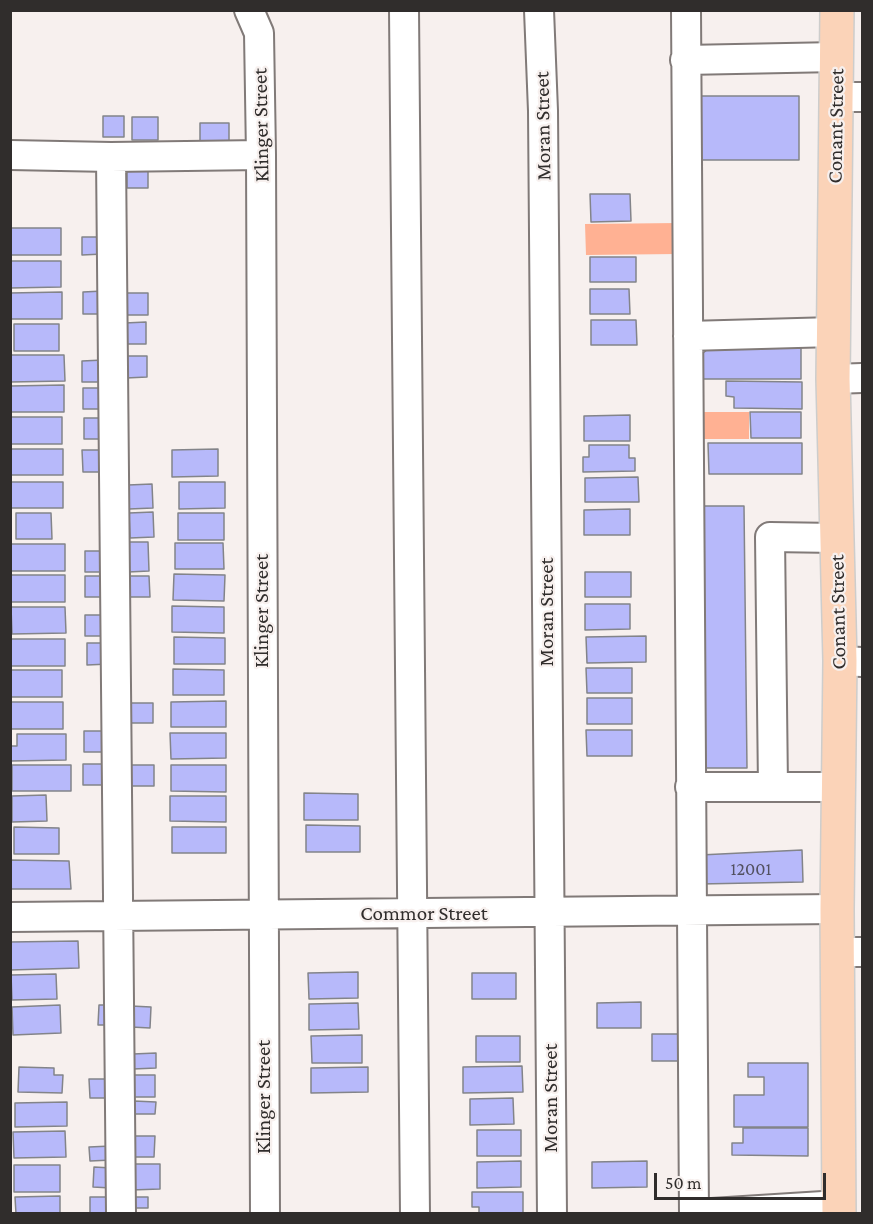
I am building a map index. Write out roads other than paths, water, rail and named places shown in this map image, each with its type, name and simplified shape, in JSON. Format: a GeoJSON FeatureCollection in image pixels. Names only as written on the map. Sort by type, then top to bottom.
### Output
{"type":"FeatureCollection","features":[{"type":"Feature","properties":{"kind":"main road","name":"Conant Street"},"geometry":{"type":"LineString","coordinates":[[837,10],[837,57],[850,97],[834,332],[848,379],[837,538],[851,661],[838,788],[837,909],[850,952],[839,1210]]}},
{"type":"Feature","properties":{"kind":"street","name":"Klinger Street"},"geometry":{"type":"LineString","coordinates":[[249,10],[259,33],[261,155],[265,1214]]}},
{"type":"Feature","properties":{"kind":"street"},"geometry":{"type":"LineString","coordinates":[[404,10],[416,1214]]}},
{"type":"Feature","properties":{"kind":"street","name":"Moran Street"},"geometry":{"type":"LineString","coordinates":[[539,10],[543,123],[552,1214]]}},
{"type":"Feature","properties":{"kind":"street"},"geometry":{"type":"LineString","coordinates":[[686,10],[690,787],[695,1214],[839,1210]]}},
{"type":"Feature","properties":{"kind":"street"},"geometry":{"type":"LineString","coordinates":[[685,60],[837,57]]}},
{"type":"Feature","properties":{"kind":"street"},"geometry":{"type":"LineString","coordinates":[[10,154],[261,155]]}},
{"type":"Feature","properties":{"kind":"street"},"geometry":{"type":"LineString","coordinates":[[111,156],[121,1214]]}},
{"type":"Feature","properties":{"kind":"street"},"geometry":{"type":"LineString","coordinates":[[688,336],[834,332]]}},
{"type":"Feature","properties":{"kind":"street"},"geometry":{"type":"LineString","coordinates":[[773,787],[770,537],[837,538]]}},
{"type":"Feature","properties":{"kind":"street"},"geometry":{"type":"LineString","coordinates":[[690,787],[838,788]]}},
{"type":"Feature","properties":{"kind":"street","name":"Commor Street"},"geometry":{"type":"LineString","coordinates":[[10,917],[837,909]]}}]}
